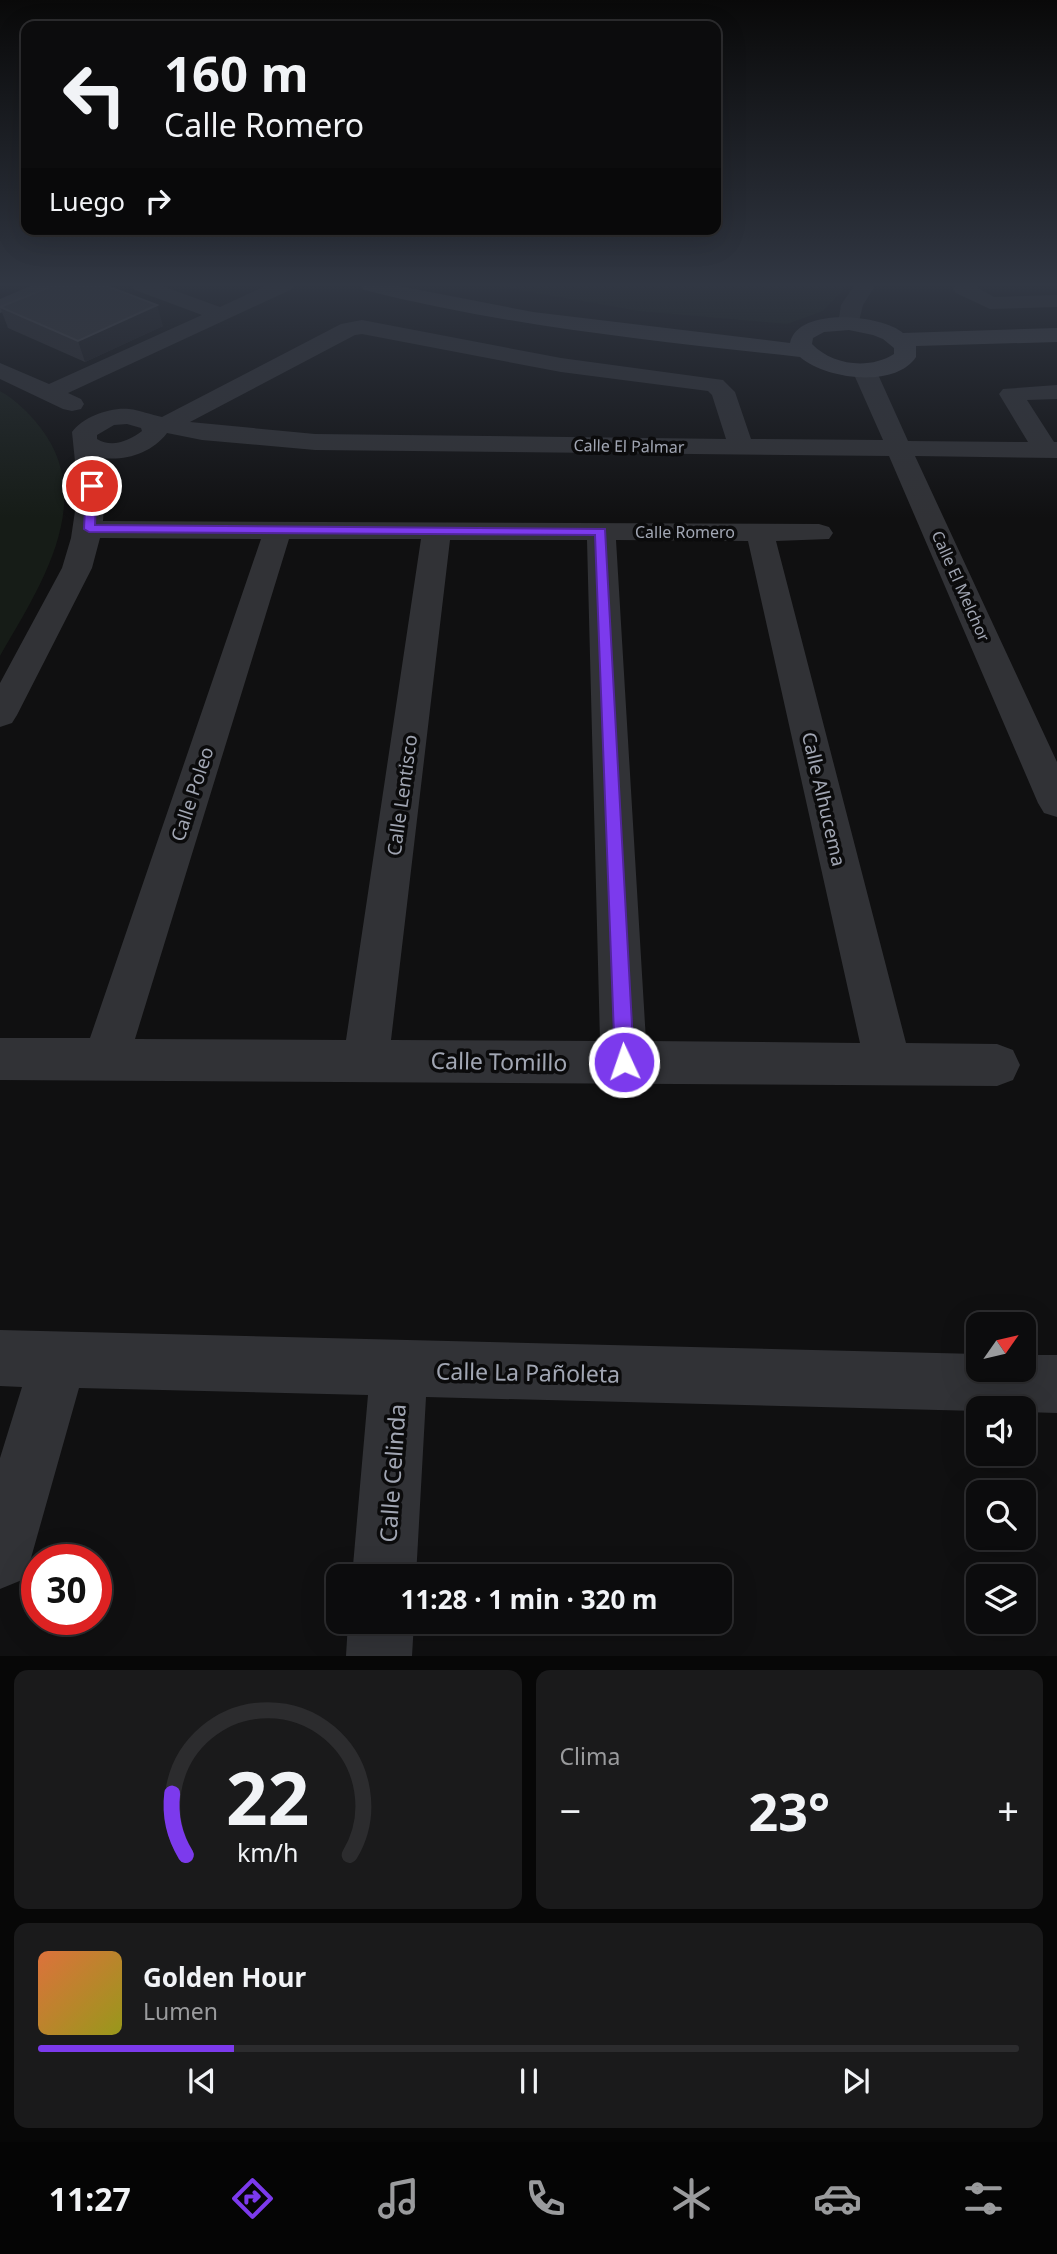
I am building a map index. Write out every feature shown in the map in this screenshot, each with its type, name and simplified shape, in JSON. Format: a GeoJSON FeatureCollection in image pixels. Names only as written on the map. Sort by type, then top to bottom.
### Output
{"type":"FeatureCollection","features":[{"type":"Feature","properties":{"kind":"main road"},"geometry":{"type":"LineString","coordinates":[[828,363],[864,370],[890,366],[892,363]]}},
{"type":"Feature","properties":{"kind":"street"},"geometry":{"type":"LineString","coordinates":[[52,396],[121,363]]}},
{"type":"Feature","properties":{"kind":"street"},"geometry":{"type":"LineString","coordinates":[[92,486],[110,460],[156,428],[282,363]]}},
{"type":"Feature","properties":{"kind":"street"},"geometry":{"type":"LineString","coordinates":[[552,363],[715,385],[723,392],[741,447]]}},
{"type":"Feature","properties":{"kind":"street"},"geometry":{"type":"LineString","coordinates":[[0,370],[52,396],[117,416],[139,416],[156,428]]}},
{"type":"Feature","properties":{"kind":"street","name":"Calle El Melchor"},"geometry":{"type":"LineString","coordinates":[[864,370],[1057,803]]}},
{"type":"Feature","properties":{"kind":"street"},"geometry":{"type":"LineString","coordinates":[[1051,449],[1011,394],[1057,391]]}},
{"type":"Feature","properties":{"kind":"street"},"geometry":{"type":"LineString","coordinates":[[52,396],[85,441],[101,450],[124,449]]}},
{"type":"Feature","properties":{"kind":"street"},"geometry":{"type":"LineString","coordinates":[[1,712],[77,568],[89,529],[92,486],[85,441],[90,427],[117,416]]}},
{"type":"Feature","properties":{"kind":"street","name":"Calle El Palmar"},"geometry":{"type":"LineString","coordinates":[[156,428],[315,442],[1051,449]]}},
{"type":"Feature","properties":{"kind":"street","name":"Calle Romero"},"geometry":{"type":"LineString","coordinates":[[89,529],[819,533]]}},
{"type":"Feature","properties":{"kind":"street","name":"Calle Poleo"},"geometry":{"type":"LineString","coordinates":[[106,1058],[278,530]]}},
{"type":"Feature","properties":{"kind":"street","name":"Calle Lentisco"},"geometry":{"type":"LineString","coordinates":[[366,1060],[437,530]]}},
{"type":"Feature","properties":{"kind":"street"},"geometry":{"type":"LineString","coordinates":[[601,531],[624,1062]]}},
{"type":"Feature","properties":{"kind":"street","name":"Calle Alhucema"},"geometry":{"type":"LineString","coordinates":[[760,533],[888,1064]]}},
{"type":"Feature","properties":{"kind":"street","name":"Calle Tomillo"},"geometry":{"type":"LineString","coordinates":[[0,1059],[997,1065]]}},
{"type":"Feature","properties":{"kind":"street","name":"Calle La Pañoleta"},"geometry":{"type":"LineString","coordinates":[[0,1358],[1057,1384]]}},
{"type":"Feature","properties":{"kind":"street"},"geometry":{"type":"LineString","coordinates":[[0,1558],[59,1359]]}},
{"type":"Feature","properties":{"kind":"street","name":"Calle Celinda"},"geometry":{"type":"LineString","coordinates":[[385,1564],[399,1369]]}},
{"type":"Feature","properties":{"kind":"street"},"geometry":{"type":"LineString","coordinates":[[379,1656],[380,1634]]}},
{"type":"Feature","properties":{"kind":"shaded area"},"geometry":{"type":"Polygon","coordinates":[[[0,391],[22,407],[40,427],[57,455],[64,484],[63,514],[56,544],[31,602],[0,656],[0,391]]]}},
{"type":"Feature","properties":{"kind":"route"},"geometry":{"type":"LineString","coordinates":[[92,486],[89,529],[601,531],[624,1062]]}}]}
